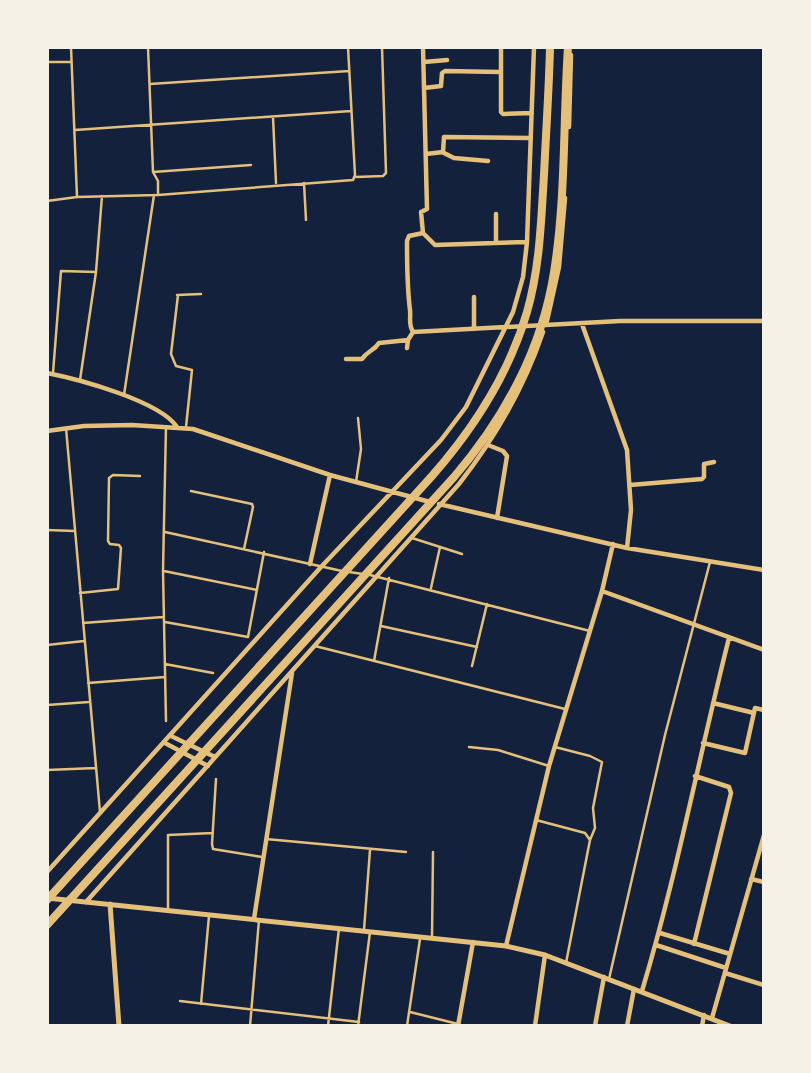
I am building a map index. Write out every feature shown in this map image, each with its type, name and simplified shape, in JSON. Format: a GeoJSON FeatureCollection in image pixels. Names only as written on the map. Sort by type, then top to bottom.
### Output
{"type":"FeatureCollection","features":[{"type":"Feature","properties":{"kind":"highway"},"geometry":{"type":"LineString","coordinates":[[47,899],[432,476],[489,400],[520,332],[537,266],[551,47]]}},
{"type":"Feature","properties":{"kind":"highway"},"geometry":{"type":"LineString","coordinates":[[47,925],[454,477],[481,444],[504,409],[535,342],[554,272],[570,47]]}},
{"type":"Feature","properties":{"kind":"street"},"geometry":{"type":"LineString","coordinates":[[423,47],[427,209],[421,212],[423,233],[435,245],[527,242]]}},
{"type":"Feature","properties":{"kind":"street"},"geometry":{"type":"LineString","coordinates":[[501,47],[500,112],[532,113]]}},
{"type":"Feature","properties":{"kind":"street"},"geometry":{"type":"LineString","coordinates":[[47,872],[321,567],[454,424],[476,389],[506,328],[521,287],[527,242],[534,47]]}},
{"type":"Feature","properties":{"kind":"street"},"geometry":{"type":"LineString","coordinates":[[86,902],[412,538],[488,445],[523,382],[545,326],[558,277],[564,227],[570,47]]}},
{"type":"Feature","properties":{"kind":"street"},"geometry":{"type":"LineString","coordinates":[[424,62],[447,60]]}},
{"type":"Feature","properties":{"kind":"street"},"geometry":{"type":"LineString","coordinates":[[424,88],[441,86],[442,73],[445,71],[501,72]]}},
{"type":"Feature","properties":{"kind":"street"},"geometry":{"type":"LineString","coordinates":[[442,152],[444,137],[530,138]]}},
{"type":"Feature","properties":{"kind":"street"},"geometry":{"type":"LineString","coordinates":[[426,154],[442,152],[449,158],[488,161]]}},
{"type":"Feature","properties":{"kind":"street"},"geometry":{"type":"LineString","coordinates":[[496,214],[496,243]]}},
{"type":"Feature","properties":{"kind":"street"},"geometry":{"type":"LineString","coordinates":[[413,332],[408,299],[407,241],[410,236],[423,233]]}},
{"type":"Feature","properties":{"kind":"street"},"geometry":{"type":"LineString","coordinates":[[474,297],[474,329]]}},
{"type":"Feature","properties":{"kind":"street"},"geometry":{"type":"LineString","coordinates":[[413,332],[620,321],[764,321]]}},
{"type":"Feature","properties":{"kind":"street"},"geometry":{"type":"LineString","coordinates":[[582,324],[623,434],[629,466],[631,510],[627,548]]}},
{"type":"Feature","properties":{"kind":"street"},"geometry":{"type":"LineString","coordinates":[[407,348],[413,332]]}},
{"type":"Feature","properties":{"kind":"street"},"geometry":{"type":"LineString","coordinates":[[346,359],[362,359],[365,353],[375,350],[379,343],[408,340]]}},
{"type":"Feature","properties":{"kind":"street"},"geometry":{"type":"LineString","coordinates":[[50,374],[124,396],[162,412],[178,427]]}},
{"type":"Feature","properties":{"kind":"street"},"geometry":{"type":"LineString","coordinates":[[47,431],[132,425],[186,428],[330,475],[441,505],[627,548],[764,570]]}},
{"type":"Feature","properties":{"kind":"street"},"geometry":{"type":"LineString","coordinates":[[488,445],[503,451],[506,456],[497,518]]}},
{"type":"Feature","properties":{"kind":"street"},"geometry":{"type":"LineString","coordinates":[[630,485],[702,479],[704,464],[714,462]]}},
{"type":"Feature","properties":{"kind":"street"},"geometry":{"type":"LineString","coordinates":[[310,564],[330,475]]}},
{"type":"Feature","properties":{"kind":"street"},"geometry":{"type":"LineString","coordinates":[[506,946],[565,709],[602,591],[612,544]]}},
{"type":"Feature","properties":{"kind":"street"},"geometry":{"type":"LineString","coordinates":[[602,591],[764,650]]}},
{"type":"Feature","properties":{"kind":"street"},"geometry":{"type":"LineString","coordinates":[[642,991],[660,933],[729,638]]}},
{"type":"Feature","properties":{"kind":"street"},"geometry":{"type":"LineString","coordinates":[[256,919],[292,672]]}},
{"type":"Feature","properties":{"kind":"street"},"geometry":{"type":"LineString","coordinates":[[713,703],[754,713]]}},
{"type":"Feature","properties":{"kind":"street"},"geometry":{"type":"LineString","coordinates":[[703,743],[746,753],[755,708],[764,710]]}},
{"type":"Feature","properties":{"kind":"street"},"geometry":{"type":"LineString","coordinates":[[171,736],[215,757]]}},
{"type":"Feature","properties":{"kind":"street"},"geometry":{"type":"LineString","coordinates":[[165,743],[208,766]]}},
{"type":"Feature","properties":{"kind":"street"},"geometry":{"type":"LineString","coordinates":[[694,944],[731,793],[729,787],[695,776]]}},
{"type":"Feature","properties":{"kind":"street"},"geometry":{"type":"LineString","coordinates":[[712,1018],[764,835]]}},
{"type":"Feature","properties":{"kind":"street"},"geometry":{"type":"LineString","coordinates":[[751,879],[764,882]]}},
{"type":"Feature","properties":{"kind":"street"},"geometry":{"type":"LineString","coordinates":[[47,899],[168,909],[506,946],[545,955],[730,1026]]}},
{"type":"Feature","properties":{"kind":"street"},"geometry":{"type":"LineString","coordinates":[[110,904],[118,1026]]}},
{"type":"Feature","properties":{"kind":"street"},"geometry":{"type":"LineString","coordinates":[[660,933],[730,954]]}},
{"type":"Feature","properties":{"kind":"street"},"geometry":{"type":"LineString","coordinates":[[458,1025],[473,942]]}},
{"type":"Feature","properties":{"kind":"street"},"geometry":{"type":"LineString","coordinates":[[656,945],[764,985]]}},
{"type":"Feature","properties":{"kind":"street"},"geometry":{"type":"LineString","coordinates":[[535,1026],[545,955]]}},
{"type":"Feature","properties":{"kind":"street"},"geometry":{"type":"LineString","coordinates":[[595,1026],[607,978]]}},
{"type":"Feature","properties":{"kind":"street"},"geometry":{"type":"LineString","coordinates":[[627,1026],[634,989]]}},
{"type":"Feature","properties":{"kind":"street"},"geometry":{"type":"LineString","coordinates":[[702,1026],[704,1015]]}},
{"type":"Feature","properties":{"kind":"lane"},"geometry":{"type":"LineString","coordinates":[[71,47],[77,197]]}},
{"type":"Feature","properties":{"kind":"lane"},"geometry":{"type":"LineString","coordinates":[[124,396],[158,181],[153,172],[148,47]]}},
{"type":"Feature","properties":{"kind":"lane"},"geometry":{"type":"LineString","coordinates":[[348,47],[355,177]]}},
{"type":"Feature","properties":{"kind":"lane"},"geometry":{"type":"LineString","coordinates":[[47,201],[351,181],[355,177],[383,176],[386,173],[382,47]]}},
{"type":"Feature","properties":{"kind":"lane"},"geometry":{"type":"LineString","coordinates":[[47,62],[72,62]]}},
{"type":"Feature","properties":{"kind":"lane"},"geometry":{"type":"LineString","coordinates":[[150,84],[349,71]]}},
{"type":"Feature","properties":{"kind":"lane"},"geometry":{"type":"LineString","coordinates":[[75,130],[351,111]]}},
{"type":"Feature","properties":{"kind":"lane"},"geometry":{"type":"LineString","coordinates":[[273,117],[276,185]]}},
{"type":"Feature","properties":{"kind":"lane"},"geometry":{"type":"LineString","coordinates":[[153,172],[251,165]]}},
{"type":"Feature","properties":{"kind":"lane"},"geometry":{"type":"LineString","coordinates":[[304,183],[306,220]]}},
{"type":"Feature","properties":{"kind":"lane"},"geometry":{"type":"LineString","coordinates":[[79,381],[96,272],[102,196]]}},
{"type":"Feature","properties":{"kind":"lane"},"geometry":{"type":"LineString","coordinates":[[50,374],[61,271],[96,272]]}},
{"type":"Feature","properties":{"kind":"lane"},"geometry":{"type":"LineString","coordinates":[[186,428],[192,370],[176,366],[171,354],[177,295],[201,295]]}},
{"type":"Feature","properties":{"kind":"lane"},"geometry":{"type":"LineString","coordinates":[[356,482],[361,449],[358,418]]}},
{"type":"Feature","properties":{"kind":"lane"},"geometry":{"type":"LineString","coordinates":[[166,427],[163,571],[166,721]]}},
{"type":"Feature","properties":{"kind":"lane"},"geometry":{"type":"LineString","coordinates":[[66,428],[100,813]]}},
{"type":"Feature","properties":{"kind":"lane"},"geometry":{"type":"LineString","coordinates":[[80,593],[118,589],[121,548],[108,541],[109,478],[113,475],[140,476]]}},
{"type":"Feature","properties":{"kind":"lane"},"geometry":{"type":"LineString","coordinates":[[191,491],[252,504],[244,549]]}},
{"type":"Feature","properties":{"kind":"lane"},"geometry":{"type":"LineString","coordinates":[[47,530],[75,531]]}},
{"type":"Feature","properties":{"kind":"lane"},"geometry":{"type":"LineString","coordinates":[[165,531],[321,567],[389,578],[590,631]]}},
{"type":"Feature","properties":{"kind":"lane"},"geometry":{"type":"LineString","coordinates":[[412,538],[462,554]]}},
{"type":"Feature","properties":{"kind":"lane"},"geometry":{"type":"LineString","coordinates":[[431,589],[440,547]]}},
{"type":"Feature","properties":{"kind":"lane"},"geometry":{"type":"LineString","coordinates":[[165,622],[248,637],[264,552]]}},
{"type":"Feature","properties":{"kind":"lane"},"geometry":{"type":"LineString","coordinates":[[607,978],[665,735],[710,562]]}},
{"type":"Feature","properties":{"kind":"lane"},"geometry":{"type":"LineString","coordinates":[[163,571],[257,590]]}},
{"type":"Feature","properties":{"kind":"lane"},"geometry":{"type":"LineString","coordinates":[[374,661],[389,578]]}},
{"type":"Feature","properties":{"kind":"lane"},"geometry":{"type":"LineString","coordinates":[[472,666],[487,604]]}},
{"type":"Feature","properties":{"kind":"lane"},"geometry":{"type":"LineString","coordinates":[[83,623],[165,617]]}},
{"type":"Feature","properties":{"kind":"lane"},"geometry":{"type":"LineString","coordinates":[[381,625],[477,647]]}},
{"type":"Feature","properties":{"kind":"lane"},"geometry":{"type":"LineString","coordinates":[[47,645],[84,641]]}},
{"type":"Feature","properties":{"kind":"lane"},"geometry":{"type":"LineString","coordinates":[[315,646],[565,709]]}},
{"type":"Feature","properties":{"kind":"lane"},"geometry":{"type":"LineString","coordinates":[[165,664],[213,673]]}},
{"type":"Feature","properties":{"kind":"lane"},"geometry":{"type":"LineString","coordinates":[[88,683],[165,677]]}},
{"type":"Feature","properties":{"kind":"lane"},"geometry":{"type":"LineString","coordinates":[[47,705],[90,702]]}},
{"type":"Feature","properties":{"kind":"lane"},"geometry":{"type":"LineString","coordinates":[[469,747],[498,750],[550,766]]}},
{"type":"Feature","properties":{"kind":"lane"},"geometry":{"type":"LineString","coordinates":[[555,747],[602,762],[593,808],[595,828],[590,840],[566,963]]}},
{"type":"Feature","properties":{"kind":"lane"},"geometry":{"type":"LineString","coordinates":[[47,770],[96,768]]}},
{"type":"Feature","properties":{"kind":"lane"},"geometry":{"type":"LineString","coordinates":[[216,779],[212,847],[217,851],[263,857]]}},
{"type":"Feature","properties":{"kind":"lane"},"geometry":{"type":"LineString","coordinates":[[536,820],[585,833],[590,840]]}},
{"type":"Feature","properties":{"kind":"lane"},"geometry":{"type":"LineString","coordinates":[[168,909],[168,835],[213,833]]}},
{"type":"Feature","properties":{"kind":"lane"},"geometry":{"type":"LineString","coordinates":[[266,838],[406,852]]}},
{"type":"Feature","properties":{"kind":"lane"},"geometry":{"type":"LineString","coordinates":[[180,1001],[329,1018],[359,1024],[367,931],[370,850]]}},
{"type":"Feature","properties":{"kind":"lane"},"geometry":{"type":"LineString","coordinates":[[432,939],[433,852]]}},
{"type":"Feature","properties":{"kind":"lane"},"geometry":{"type":"LineString","coordinates":[[201,1004],[209,914]]}},
{"type":"Feature","properties":{"kind":"lane"},"geometry":{"type":"LineString","coordinates":[[250,1026],[256,919]]}},
{"type":"Feature","properties":{"kind":"lane"},"geometry":{"type":"LineString","coordinates":[[328,1026],[338,928]]}},
{"type":"Feature","properties":{"kind":"lane"},"geometry":{"type":"LineString","coordinates":[[407,1026],[421,937]]}},
{"type":"Feature","properties":{"kind":"lane"},"geometry":{"type":"LineString","coordinates":[[409,1012],[458,1025]]}}]}
